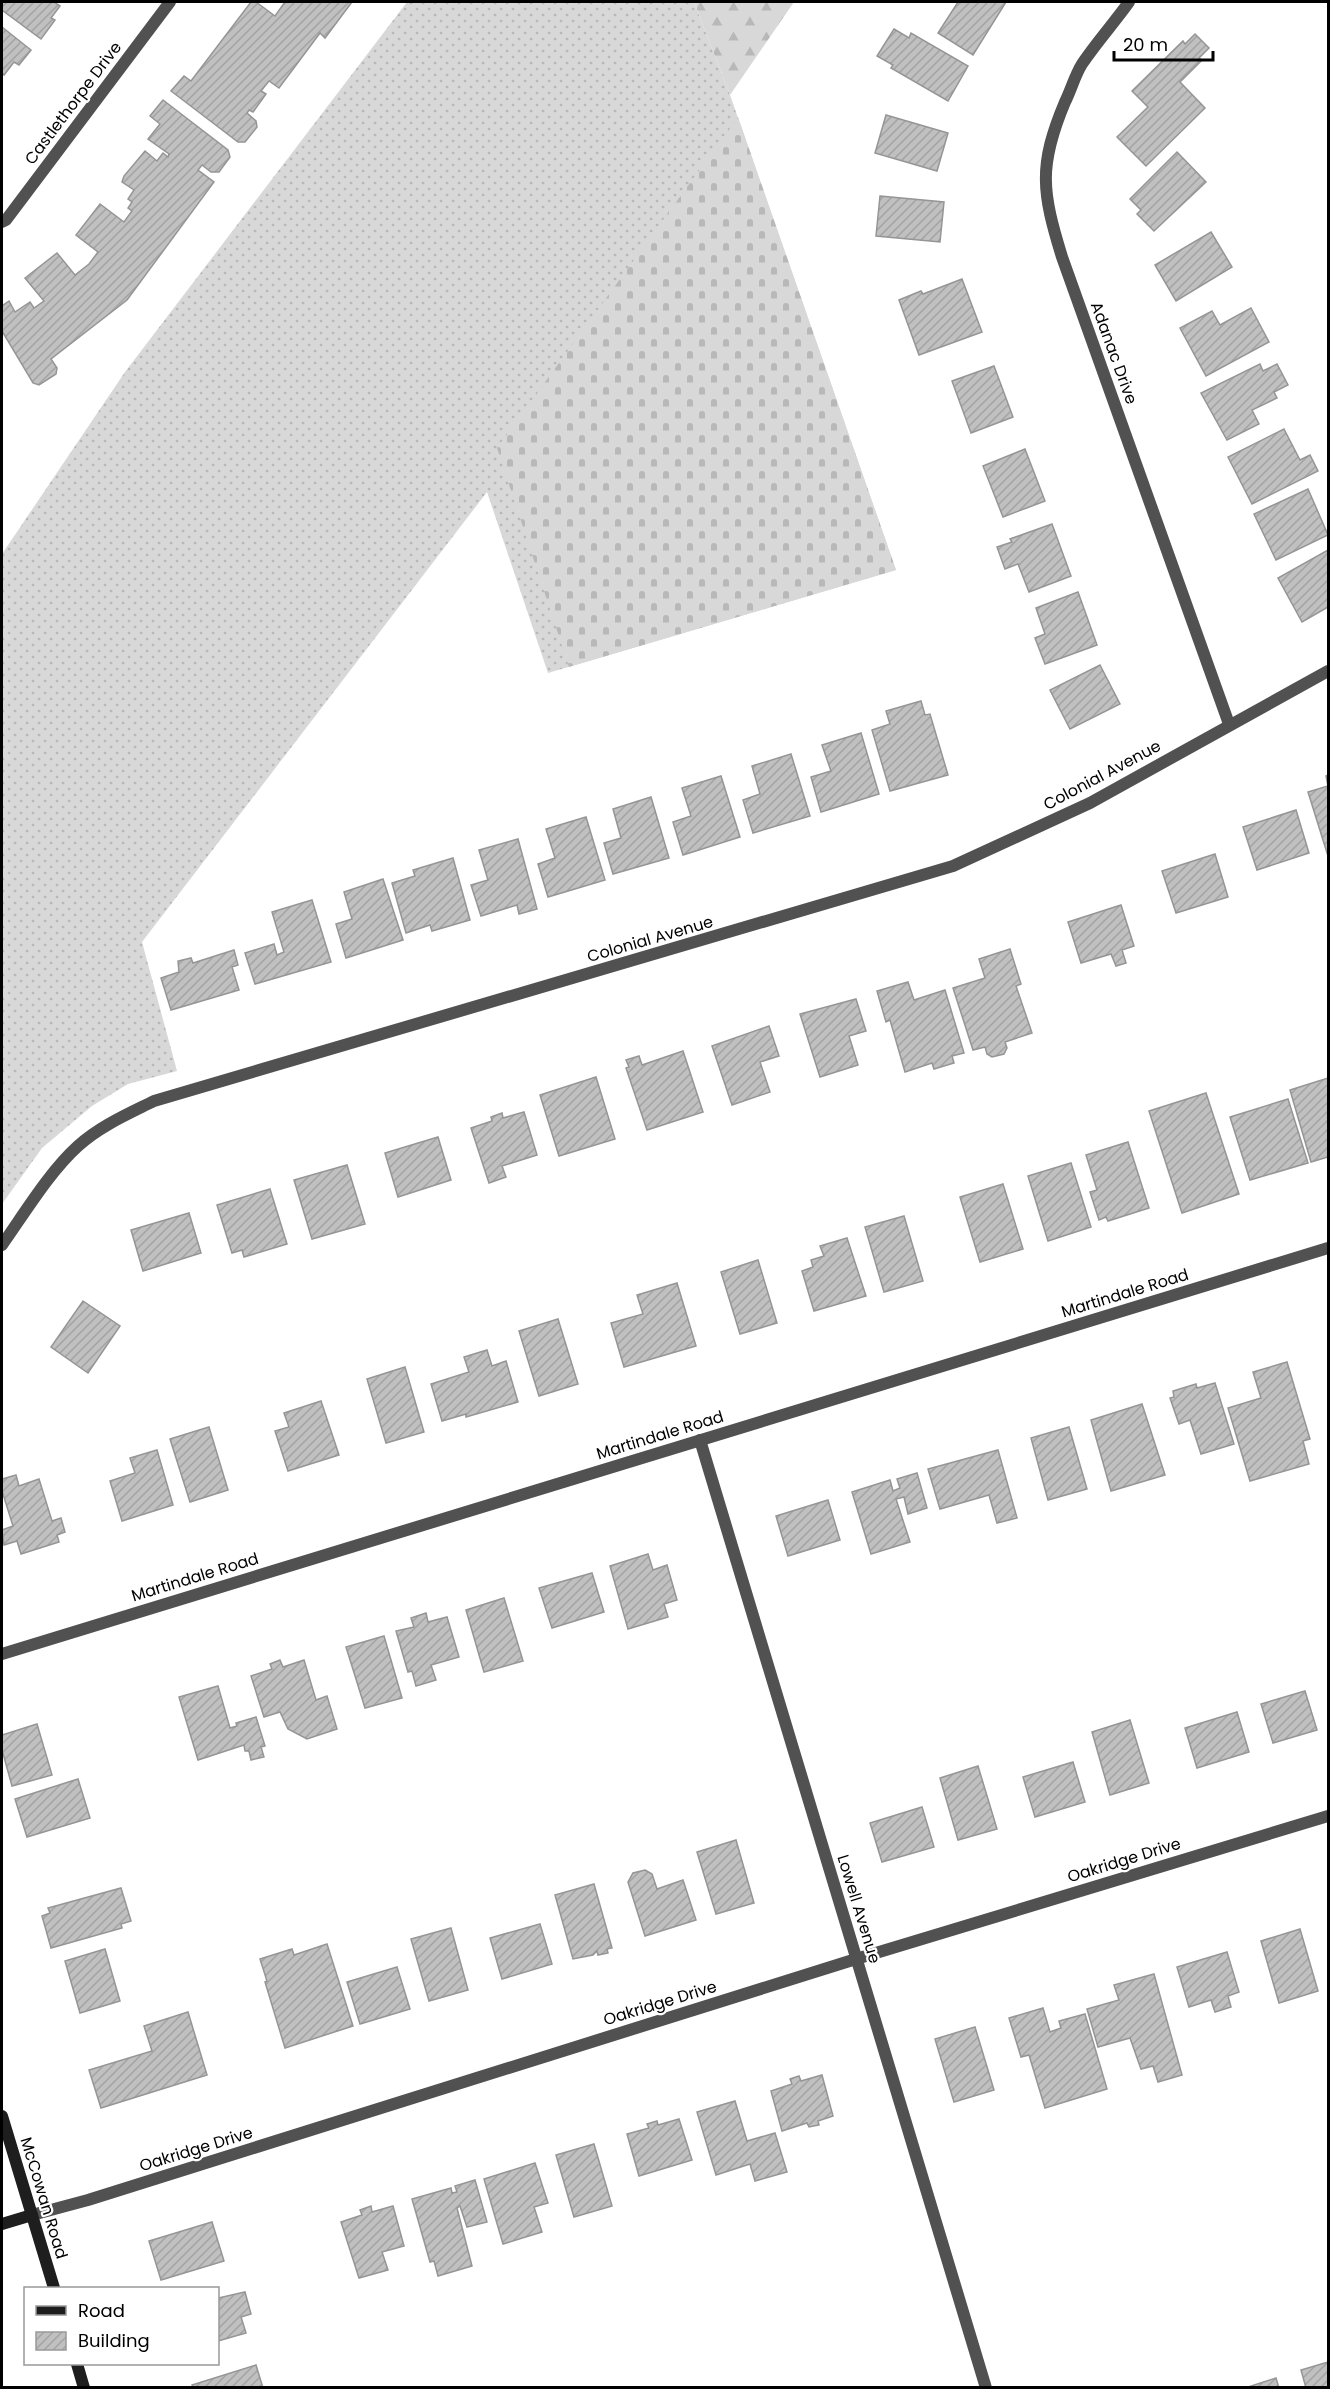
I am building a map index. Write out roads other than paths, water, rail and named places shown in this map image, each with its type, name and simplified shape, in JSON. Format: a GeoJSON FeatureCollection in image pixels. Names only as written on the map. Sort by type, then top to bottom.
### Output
{"type":"FeatureCollection","features":[{"type":"Feature","properties":{"kind":"street","name":"Castlethorpe Drive"},"geometry":{"type":"LineString","coordinates":[[2,222],[6,220],[170,2]]}},
{"type":"Feature","properties":{"kind":"street","name":"Adanac Drive"},"geometry":{"type":"LineString","coordinates":[[1129,2],[1081,66],[1060,115],[1050,144],[1044,174],[1048,213],[1229,724]]}},
{"type":"Feature","properties":{"kind":"street","name":"Colonial Avenue"},"geometry":{"type":"LineString","coordinates":[[2,1245],[46,1184],[78,1146],[111,1122],[154,1101],[953,866],[1090,803],[1229,724],[1329,671]]}},
{"type":"Feature","properties":{"kind":"street","name":"Martindale Road"},"geometry":{"type":"LineString","coordinates":[[2,1654],[1329,1248]]}},
{"type":"Feature","properties":{"kind":"street","name":"Lowell Avenue"},"geometry":{"type":"LineString","coordinates":[[700,1440],[986,2388]]}},
{"type":"Feature","properties":{"kind":"street","name":"Oakridge Drive"},"geometry":{"type":"LineString","coordinates":[[2,2224],[87,2200],[856,1959],[1329,1816]]}},
{"type":"Feature","properties":{"kind":"street","name":"McCowan Road"},"geometry":{"type":"LineString","coordinates":[[2,2116],[53,2287]]}},
{"type":"Feature","properties":{"kind":"street"},"geometry":{"type":"LineString","coordinates":[[77,2365],[84,2388]]}}]}
